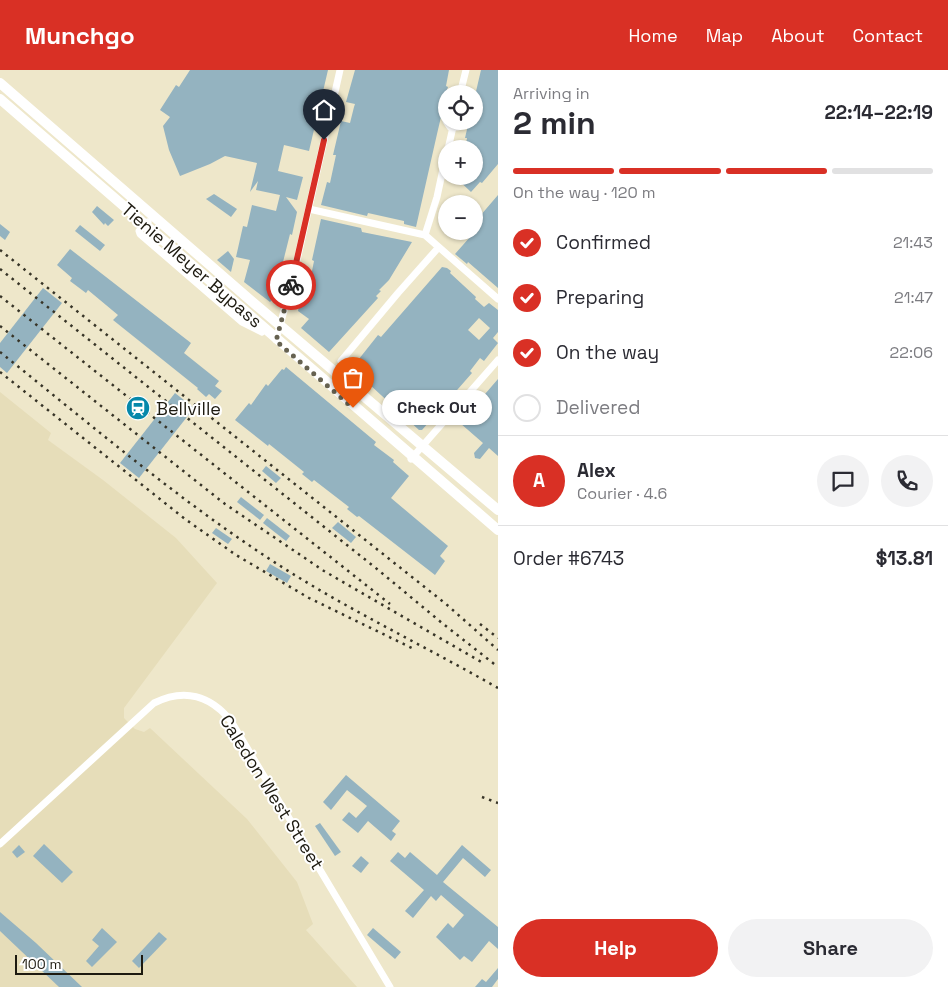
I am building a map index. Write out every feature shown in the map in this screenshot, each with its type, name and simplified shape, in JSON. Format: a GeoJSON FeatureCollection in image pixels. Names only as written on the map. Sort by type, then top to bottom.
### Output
{"type":"FeatureCollection","features":[{"type":"Feature","properties":{"kind":"main road","name":"Tienie Meyer Bypass"},"geometry":{"type":"LineString","coordinates":[[0,83],[498,510]]}},
{"type":"Feature","properties":{"kind":"main road","name":"Tienie Meyer Bypass"},"geometry":{"type":"LineString","coordinates":[[0,99],[498,530]]}},
{"type":"Feature","properties":{"kind":"street"},"geometry":{"type":"LineString","coordinates":[[276,341],[309,209],[340,70]]}},
{"type":"Feature","properties":{"kind":"street"},"geometry":{"type":"LineString","coordinates":[[462,85],[466,70]]}},
{"type":"Feature","properties":{"kind":"street"},"geometry":{"type":"LineString","coordinates":[[424,236],[440,185]]}},
{"type":"Feature","properties":{"kind":"street"},"geometry":{"type":"LineString","coordinates":[[309,209],[424,236],[498,299]]}},
{"type":"Feature","properties":{"kind":"street"},"geometry":{"type":"LineString","coordinates":[[420,450],[154,219],[151,219],[139,231],[140,234],[242,322],[256,328],[276,341],[412,459],[420,450],[498,360]]}},
{"type":"Feature","properties":{"kind":"street"},"geometry":{"type":"LineString","coordinates":[[341,361],[438,248]]}},
{"type":"Feature","properties":{"kind":"street","name":"Caledon West Street"},"geometry":{"type":"LineString","coordinates":[[0,844],[154,703],[172,696],[182,695],[190,695],[209,701],[224,713],[390,987]]}},
{"type":"Feature","properties":{"kind":"shaded area"},"geometry":{"type":"Polygon","coordinates":[[[0,392],[51,433],[48,440],[103,480],[176,538],[217,583],[124,708],[124,718],[135,729],[144,732],[150,728],[247,819],[297,882],[313,924],[306,930],[357,987],[0,987],[0,392]]]}},
{"type":"Feature","properties":{"kind":"building"},"geometry":{"type":"Polygon","coordinates":[[[190,70],[328,70],[309,151],[284,145],[278,171],[303,177],[297,200],[286,197],[297,212],[274,298],[270,302],[244,282],[250,260],[236,257],[243,226],[247,227],[252,205],[276,211],[280,195],[256,190],[258,181],[250,192],[257,163],[225,156],[180,176],[169,150],[163,126],[170,117],[160,110],[176,85],[179,87],[190,70]]]}},
{"type":"Feature","properties":{"kind":"building"},"geometry":{"type":"Polygon","coordinates":[[[355,70],[449,70],[446,85],[438,85],[438,130],[416,227],[404,224],[404,221],[368,213],[367,216],[321,205],[327,182],[330,183],[336,155],[333,155],[341,121],[350,123],[355,104],[346,102],[355,70]]]}},
{"type":"Feature","properties":{"kind":"building"},"geometry":{"type":"Polygon","coordinates":[[[481,70],[498,70],[498,164],[483,182],[483,140],[467,140],[467,138],[465,138],[467,130],[483,130],[483,85],[478,85],[481,70]]]}},
{"type":"Feature","properties":{"kind":"building"},"geometry":{"type":"Polygon","coordinates":[[[464,185],[477,185],[471,192],[464,185]]]}},
{"type":"Feature","properties":{"kind":"building"},"geometry":{"type":"Polygon","coordinates":[[[214,194],[237,209],[231,217],[206,199],[214,194]]]}},
{"type":"Feature","properties":{"kind":"building"},"geometry":{"type":"Polygon","coordinates":[[[498,195],[498,288],[468,262],[467,264],[455,254],[467,240],[483,240],[483,212],[498,195]]]}},
{"type":"Feature","properties":{"kind":"building"},"geometry":{"type":"Polygon","coordinates":[[[97,206],[114,220],[108,226],[105,223],[104,225],[92,212],[97,206]]]}},
{"type":"Feature","properties":{"kind":"building"},"geometry":{"type":"Polygon","coordinates":[[[321,219],[361,228],[362,232],[412,242],[389,280],[379,290],[381,291],[376,296],[378,298],[329,352],[301,328],[309,319],[298,311],[302,292],[304,293],[305,289],[307,289],[311,276],[314,261],[312,260],[321,219]]]}},
{"type":"Feature","properties":{"kind":"building"},"geometry":{"type":"Polygon","coordinates":[[[0,224],[10,232],[5,240],[0,236],[0,224]]]}},
{"type":"Feature","properties":{"kind":"building"},"geometry":{"type":"Polygon","coordinates":[[[80,225],[105,245],[100,251],[75,231],[80,225]]]}},
{"type":"Feature","properties":{"kind":"building","name":"Bellville"},"geometry":{"type":"Polygon","coordinates":[[[70,249],[191,343],[184,353],[219,381],[215,386],[222,391],[215,399],[209,394],[206,397],[198,388],[113,320],[118,315],[88,290],[86,293],[70,281],[72,278],[57,265],[70,249]]]}},
{"type":"Feature","properties":{"kind":"building"},"geometry":{"type":"Polygon","coordinates":[[[228,251],[234,259],[231,272],[217,260],[228,251]]]}},
{"type":"Feature","properties":{"kind":"building"},"geometry":{"type":"Polygon","coordinates":[[[442,267],[451,271],[450,273],[484,307],[489,303],[498,310],[498,332],[493,338],[498,343],[484,361],[480,358],[470,371],[472,373],[422,430],[419,430],[369,384],[366,386],[352,373],[351,369],[378,335],[381,337],[442,267]],[[479,318],[468,330],[479,340],[490,328],[479,318]]]}},
{"type":"Feature","properties":{"kind":"building"},"geometry":{"type":"Polygon","coordinates":[[[43,288],[62,303],[7,373],[0,367],[0,343],[43,288]]]}},
{"type":"Feature","properties":{"kind":"building"},"geometry":{"type":"Polygon","coordinates":[[[286,367],[376,442],[374,445],[394,460],[393,462],[409,476],[391,498],[448,546],[440,556],[445,561],[435,575],[359,516],[357,517],[347,509],[349,507],[314,480],[312,482],[302,474],[304,472],[235,420],[249,403],[251,405],[266,384],[268,386],[282,369],[284,370],[286,367]]]}},
{"type":"Feature","properties":{"kind":"building"},"geometry":{"type":"Polygon","coordinates":[[[498,379],[498,456],[489,448],[480,459],[475,458],[474,453],[483,443],[460,423],[498,379]]]}},
{"type":"Feature","properties":{"kind":"building"},"geometry":{"type":"Polygon","coordinates":[[[175,393],[194,408],[139,478],[120,463],[175,393]]]}},
{"type":"Feature","properties":{"kind":"building"},"geometry":{"type":"Polygon","coordinates":[[[266,466],[281,478],[276,483],[262,471],[266,466]]]}},
{"type":"Feature","properties":{"kind":"building"},"geometry":{"type":"Polygon","coordinates":[[[241,497],[264,515],[260,520],[237,502],[241,497]]]}},
{"type":"Feature","properties":{"kind":"building"},"geometry":{"type":"Polygon","coordinates":[[[267,518],[290,536],[286,541],[263,523],[267,518]]]}},
{"type":"Feature","properties":{"kind":"building"},"geometry":{"type":"Polygon","coordinates":[[[338,522],[356,537],[351,543],[332,528],[338,522]]]}},
{"type":"Feature","properties":{"kind":"building"},"geometry":{"type":"Polygon","coordinates":[[[216,528],[232,539],[228,544],[212,533],[216,528]]]}},
{"type":"Feature","properties":{"kind":"building"},"geometry":{"type":"Polygon","coordinates":[[[270,564],[291,576],[287,583],[266,571],[270,564]]]}},
{"type":"Feature","properties":{"kind":"building"},"geometry":{"type":"Polygon","coordinates":[[[346,775],[400,821],[392,831],[396,834],[391,841],[368,821],[358,833],[342,820],[349,812],[356,818],[367,806],[347,790],[331,810],[323,802],[346,775]]]}},
{"type":"Feature","properties":{"kind":"building"},"geometry":{"type":"Polygon","coordinates":[[[320,823],[341,852],[335,856],[315,826],[320,823]]]}},
{"type":"Feature","properties":{"kind":"building"},"geometry":{"type":"Polygon","coordinates":[[[44,844],[73,872],[62,883],[33,856],[44,844]]]}},
{"type":"Feature","properties":{"kind":"building"},"geometry":{"type":"Polygon","coordinates":[[[19,845],[25,852],[17,858],[12,852],[19,845]]]}},
{"type":"Feature","properties":{"kind":"building"},"geometry":{"type":"Polygon","coordinates":[[[462,845],[491,870],[485,877],[463,858],[443,882],[498,927],[498,949],[489,941],[472,962],[464,956],[460,960],[436,937],[448,923],[453,928],[464,915],[441,895],[436,901],[431,896],[413,918],[405,911],[424,890],[390,861],[398,852],[405,858],[410,852],[437,875],[462,845]]]}},
{"type":"Feature","properties":{"kind":"building"},"geometry":{"type":"Polygon","coordinates":[[[361,856],[369,863],[361,873],[352,866],[361,856]]]}},
{"type":"Feature","properties":{"kind":"building"},"geometry":{"type":"Polygon","coordinates":[[[0,912],[82,987],[59,987],[0,931],[0,912]]]}},
{"type":"Feature","properties":{"kind":"building"},"geometry":{"type":"Polygon","coordinates":[[[102,928],[117,942],[92,967],[86,961],[99,946],[92,940],[102,928]]]}},
{"type":"Feature","properties":{"kind":"building"},"geometry":{"type":"Polygon","coordinates":[[[373,928],[401,952],[395,959],[367,935],[373,928]]]}},
{"type":"Feature","properties":{"kind":"building"},"geometry":{"type":"Polygon","coordinates":[[[159,932],[167,939],[139,968],[132,961],[159,932]]]}},
{"type":"Feature","properties":{"kind":"building"},"geometry":{"type":"Polygon","coordinates":[[[498,968],[498,979],[492,987],[475,987],[482,979],[486,982],[498,968]]]}},
{"type":"Feature","properties":{"kind":"railway"},"geometry":{"type":"LineString","coordinates":[[0,250],[446,604],[498,650]]}},
{"type":"Feature","properties":{"kind":"railway"},"geometry":{"type":"LineString","coordinates":[[0,269],[498,667]]}},
{"type":"Feature","properties":{"kind":"railway"},"geometry":{"type":"LineString","coordinates":[[0,296],[390,604]]}},
{"type":"Feature","properties":{"kind":"railway"},"geometry":{"type":"LineString","coordinates":[[0,326],[225,504],[324,571],[483,663]]}},
{"type":"Feature","properties":{"kind":"railway"},"geometry":{"type":"LineString","coordinates":[[0,352],[143,467],[254,549],[343,604],[498,688]]}},
{"type":"Feature","properties":{"kind":"railway"},"geometry":{"type":"LineString","coordinates":[[0,372],[185,519],[236,555],[309,598],[416,650]]}},
{"type":"Feature","properties":{"kind":"railway"},"geometry":{"type":"LineString","coordinates":[[480,624],[498,638]]}},
{"type":"Feature","properties":{"kind":"railway"},"geometry":{"type":"LineString","coordinates":[[482,797],[498,803]]}},
{"type":"Feature","properties":{"kind":"way so far"},"geometry":{"type":"LineString","coordinates":[[291,285],[276,341],[353,408]]}},
{"type":"Feature","properties":{"kind":"place","name":"Bellville"},"geometry":{"type":"Point","coordinates":[138,408]}},
{"type":"Feature","properties":{"kind":"place","name":"Check Out"},"geometry":{"type":"Point","coordinates":[353,408]}},
{"type":"Feature","properties":{"kind":"route"},"geometry":{"type":"LineString","coordinates":[[291,285],[324,140]]}}]}
